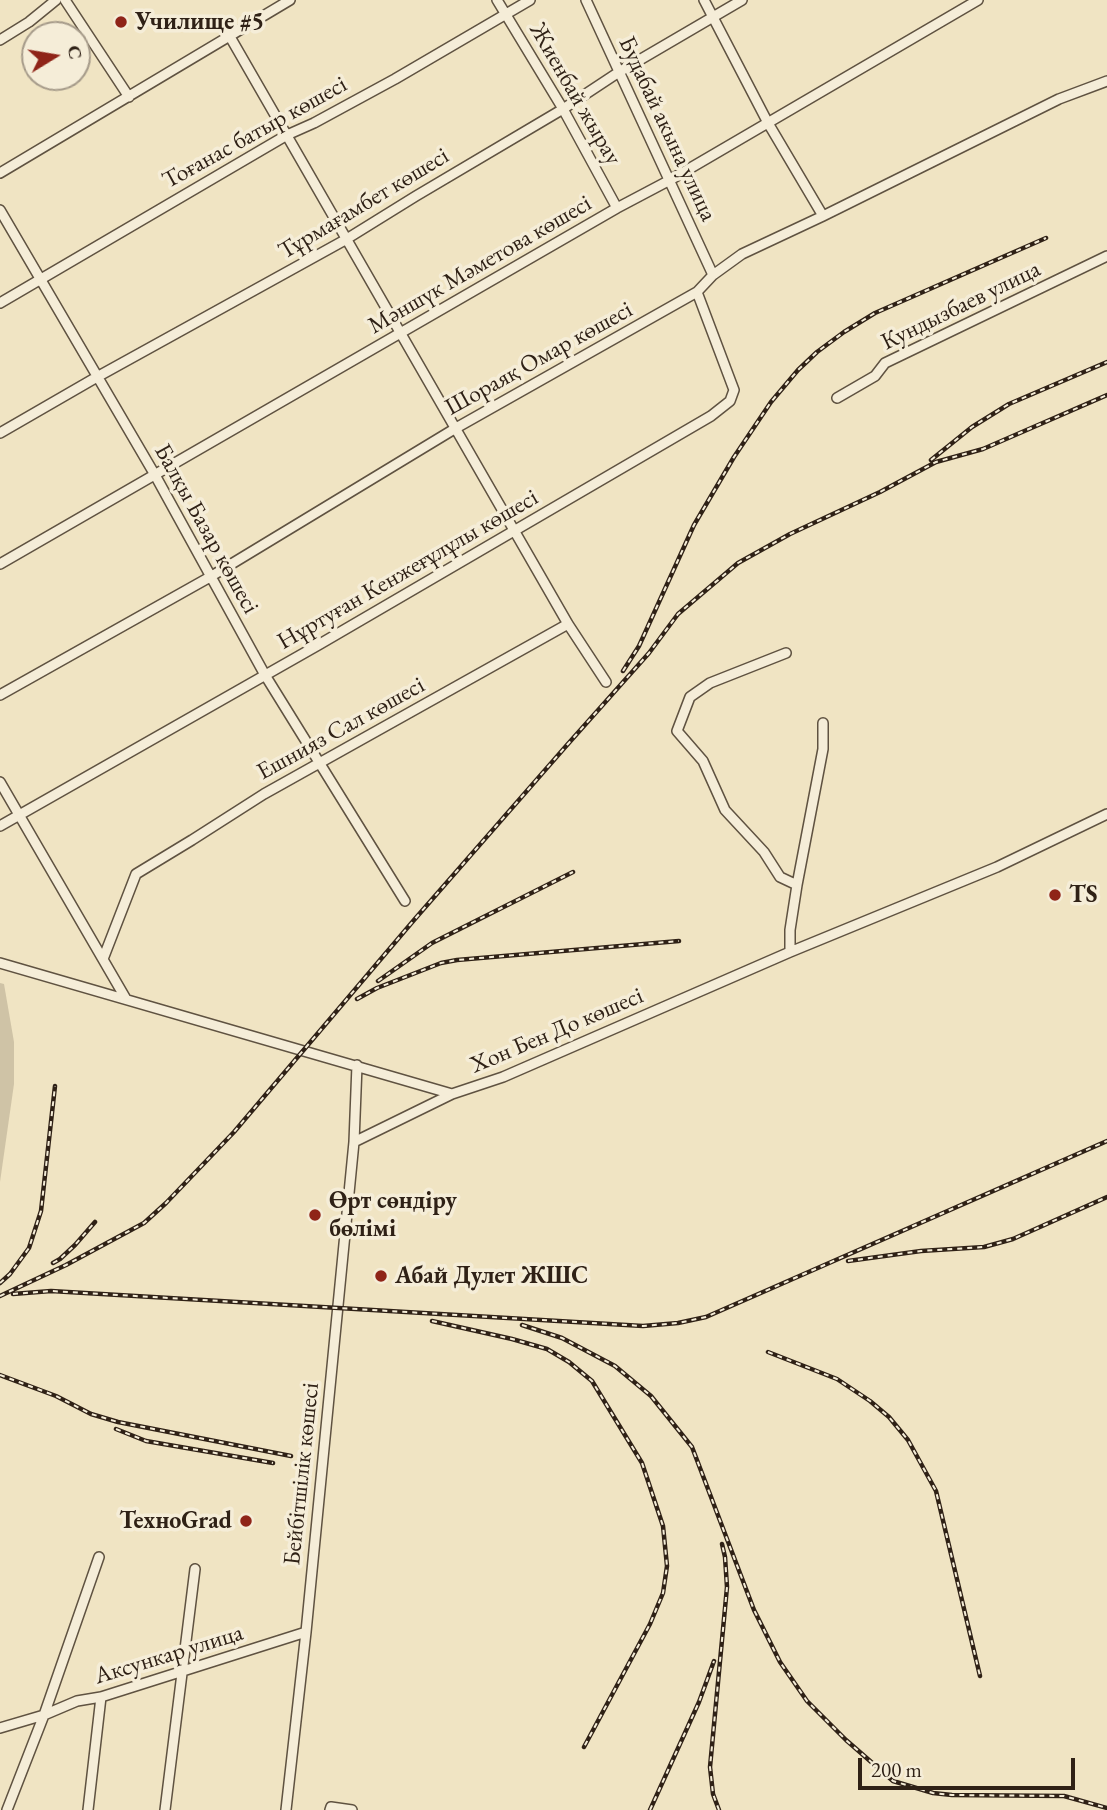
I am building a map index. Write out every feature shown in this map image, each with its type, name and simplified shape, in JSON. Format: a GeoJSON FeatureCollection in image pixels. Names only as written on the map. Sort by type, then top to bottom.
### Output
{"type":"FeatureCollection","features":[{"type":"Feature","properties":{"kind":"street"},"geometry":{"type":"LineString","coordinates":[[0,40],[29,22],[56,0]]}},
{"type":"Feature","properties":{"kind":"street"},"geometry":{"type":"LineString","coordinates":[[65,0],[129,97]]}},
{"type":"Feature","properties":{"kind":"street"},"geometry":{"type":"LineString","coordinates":[[0,173],[290,0]]}},
{"type":"Feature","properties":{"kind":"street","name":"Жиенбай жырау"},"geometry":{"type":"LineString","coordinates":[[497,0],[563,109],[617,208]]}},
{"type":"Feature","properties":{"kind":"street","name":"Тоғанас батыр көшесі"},"geometry":{"type":"LineString","coordinates":[[0,303],[287,135],[395,79],[530,0]]}},
{"type":"Feature","properties":{"kind":"street","name":"Будабай акына улица"},"geometry":{"type":"LineString","coordinates":[[586,0],[713,275]]}},
{"type":"Feature","properties":{"kind":"street"},"geometry":{"type":"LineString","coordinates":[[704,0],[768,123],[823,216]]}},
{"type":"Feature","properties":{"kind":"street","name":"Тұрмағамбет көшесі"},"geometry":{"type":"LineString","coordinates":[[0,433],[345,240],[742,0]]}},
{"type":"Feature","properties":{"kind":"street","name":"Мәншүк Мәметова көшесі"},"geometry":{"type":"LineString","coordinates":[[0,564],[670,180],[975,1]]}},
{"type":"Feature","properties":{"kind":"street"},"geometry":{"type":"LineString","coordinates":[[229,35],[514,532],[606,682]]}},
{"type":"Feature","properties":{"kind":"street","name":"Шораяқ Омар көшесі"},"geometry":{"type":"LineString","coordinates":[[0,695],[210,577],[456,428],[697,292],[713,275],[742,254],[1059,99],[1107,81]]}},
{"type":"Feature","properties":{"kind":"street","name":"Балқы Базар көшесі"},"geometry":{"type":"LineString","coordinates":[[0,209],[155,475],[265,675],[405,901]]}},
{"type":"Feature","properties":{"kind":"street","name":"Кундызбаев улица"},"geometry":{"type":"LineString","coordinates":[[837,398],[875,376],[885,363],[1107,256]]}},
{"type":"Feature","properties":{"kind":"street","name":"Нұртуған Кенжеғұлұлы көшесі"},"geometry":{"type":"LineString","coordinates":[[0,826],[711,416],[730,401],[734,390],[697,292]]}},
{"type":"Feature","properties":{"kind":"street","name":"Ешнияз Сал көшесі"},"geometry":{"type":"LineString","coordinates":[[103,959],[136,874],[264,794],[568,624]]}},
{"type":"Feature","properties":{"kind":"street"},"geometry":{"type":"LineString","coordinates":[[786,653],[710,683],[690,697],[677,731],[703,761],[725,810],[764,852],[780,877],[797,885]]}},
{"type":"Feature","properties":{"kind":"street"},"geometry":{"type":"LineString","coordinates":[[790,952],[790,930],[797,885],[823,749],[823,723]]}},
{"type":"Feature","properties":{"kind":"street"},"geometry":{"type":"LineString","coordinates":[[0,782],[126,999]]}},
{"type":"Feature","properties":{"kind":"street","name":"Хон Бен До көшесі"},"geometry":{"type":"LineString","coordinates":[[0,963],[452,1094],[503,1077],[790,952],[997,867],[1107,814]]}},
{"type":"Feature","properties":{"kind":"street","name":"Бейбітшілік көшесі"},"geometry":{"type":"LineString","coordinates":[[286,1810],[354,1142],[357,1065]]}},
{"type":"Feature","properties":{"kind":"street"},"geometry":{"type":"LineString","coordinates":[[354,1142],[452,1094]]}},
{"type":"Feature","properties":{"kind":"street"},"geometry":{"type":"LineString","coordinates":[[6,1810],[44,1715],[99,1557]]}},
{"type":"Feature","properties":{"kind":"street"},"geometry":{"type":"LineString","coordinates":[[165,1810],[195,1569]]}},
{"type":"Feature","properties":{"kind":"street","name":"Аксункар улица"},"geometry":{"type":"LineString","coordinates":[[0,1728],[44,1715],[77,1701],[101,1697],[306,1632]]}},
{"type":"Feature","properties":{"kind":"street"},"geometry":{"type":"LineString","coordinates":[[88,1810],[101,1697]]}},
{"type":"Feature","properties":{"kind":"street"},"geometry":{"type":"LineString","coordinates":[[330,1810],[331,1807],[352,1810]]}},
{"type":"Feature","properties":{"kind":"shaded area"},"geometry":{"type":"Polygon","coordinates":[[[0,983],[4,984],[14,1042],[14,1084],[0,1182],[0,983]]]}},
{"type":"Feature","properties":{"kind":"railway"},"geometry":{"type":"LineString","coordinates":[[623,671],[639,646],[694,525],[734,457],[771,402],[798,370],[844,332],[875,313],[1046,238]]}},
{"type":"Feature","properties":{"kind":"railway"},"geometry":{"type":"LineString","coordinates":[[931,460],[972,427],[1009,404],[1107,362]]}},
{"type":"Feature","properties":{"kind":"railway"},"geometry":{"type":"LineString","coordinates":[[0,1296],[66,1265],[144,1223],[166,1203],[234,1132],[414,920],[649,653],[678,614],[738,563],[790,534],[880,492],[936,462],[983,449],[1107,395]]}},
{"type":"Feature","properties":{"kind":"railway"},"geometry":{"type":"LineString","coordinates":[[378,981],[432,943],[573,872]]}},
{"type":"Feature","properties":{"kind":"railway"},"geometry":{"type":"LineString","coordinates":[[357,999],[377,988],[441,963],[457,960],[679,941]]}},
{"type":"Feature","properties":{"kind":"railway"},"geometry":{"type":"LineString","coordinates":[[0,1283],[29,1248],[41,1211],[55,1086]]}},
{"type":"Feature","properties":{"kind":"railway"},"geometry":{"type":"LineString","coordinates":[[13,1294],[51,1291],[643,1326],[678,1323],[706,1317],[1107,1141]]}},
{"type":"Feature","properties":{"kind":"railway"},"geometry":{"type":"LineString","coordinates":[[848,1261],[921,1251],[984,1247],[1013,1239],[1107,1197]]}},
{"type":"Feature","properties":{"kind":"railway"},"geometry":{"type":"LineString","coordinates":[[53,1263],[75,1245],[95,1222]]}},
{"type":"Feature","properties":{"kind":"railway"},"geometry":{"type":"LineString","coordinates":[[432,1321],[547,1349],[569,1362],[592,1381],[642,1463],[663,1526],[667,1566],[663,1593],[650,1624],[584,1747]]}},
{"type":"Feature","properties":{"kind":"railway"},"geometry":{"type":"LineString","coordinates":[[522,1325],[562,1338],[615,1366],[651,1396],[692,1447],[754,1610],[780,1662],[807,1701],[893,1781],[933,1793],[1064,1796],[1107,1808]]}},
{"type":"Feature","properties":{"kind":"railway"},"geometry":{"type":"LineString","coordinates":[[768,1352],[837,1379],[889,1417],[908,1440],[936,1491],[980,1676]]}},
{"type":"Feature","properties":{"kind":"railway"},"geometry":{"type":"LineString","coordinates":[[0,1375],[56,1396],[91,1414],[118,1422],[291,1456]]}},
{"type":"Feature","properties":{"kind":"railway"},"geometry":{"type":"LineString","coordinates":[[116,1429],[146,1441],[273,1463]]}},
{"type":"Feature","properties":{"kind":"railway"},"geometry":{"type":"LineString","coordinates":[[719,1810],[713,1794],[710,1767],[727,1587],[722,1544]]}},
{"type":"Feature","properties":{"kind":"railway"},"geometry":{"type":"LineString","coordinates":[[650,1810],[699,1702],[714,1661]]}},
{"type":"Feature","properties":{"kind":"place","name":"Училище #5"},"geometry":{"type":"Point","coordinates":[121,22]}},
{"type":"Feature","properties":{"kind":"place","name":"TS"},"geometry":{"type":"Point","coordinates":[1055,895]}},
{"type":"Feature","properties":{"kind":"place","name":"Өрт сөндіру бөлімі"},"geometry":{"type":"Point","coordinates":[315,1215]}},
{"type":"Feature","properties":{"kind":"place","name":"Абай Дулет ЖШС"},"geometry":{"type":"Point","coordinates":[381,1276]}},
{"type":"Feature","properties":{"kind":"place","name":"ТехноGrad"},"geometry":{"type":"Point","coordinates":[246,1521]}}]}
